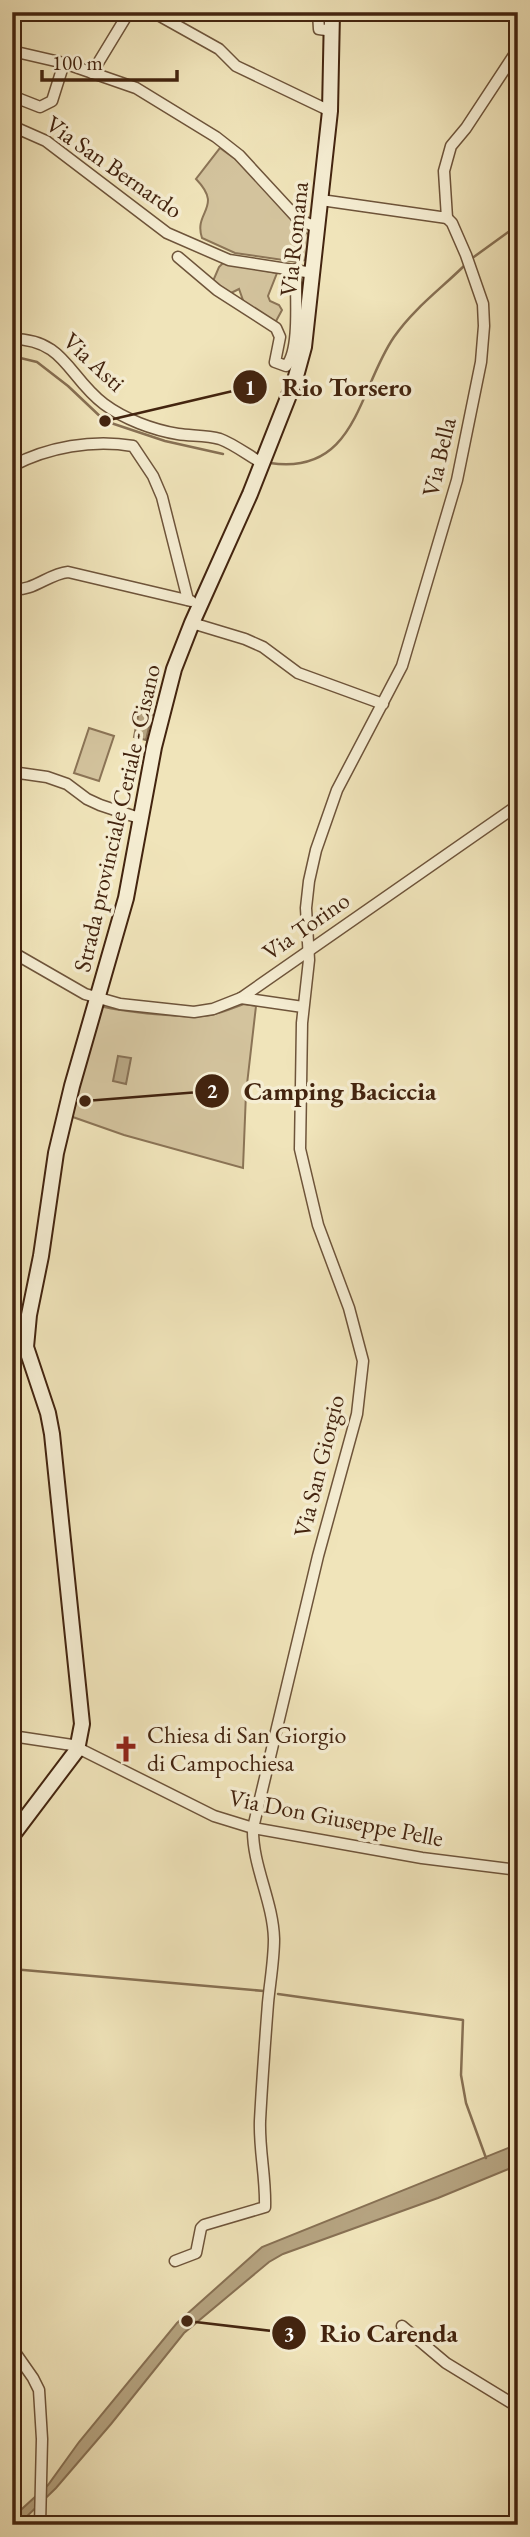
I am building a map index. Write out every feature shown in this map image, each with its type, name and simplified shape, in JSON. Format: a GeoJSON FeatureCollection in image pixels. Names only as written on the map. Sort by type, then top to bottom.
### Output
{"type":"FeatureCollection","features":[{"type":"Feature","properties":{"kind":"main road","name":"Via Romana"},"geometry":{"type":"LineString","coordinates":[[262,463],[304,347],[330,111],[332,12]]}},
{"type":"Feature","properties":{"kind":"main road","name":"Strada provinciale Ceriale - Cisano"},"geometry":{"type":"LineString","coordinates":[[12,1836],[77,1750],[82,1724],[52,1434],[48,1413],[26,1347],[56,1153],[72,1086],[126,898],[160,721],[174,669],[192,623],[195,602],[262,463]]}},
{"type":"Feature","properties":{"kind":"street"},"geometry":{"type":"LineString","coordinates":[[92,73],[129,12]]}},
{"type":"Feature","properties":{"kind":"street"},"geometry":{"type":"LineString","coordinates":[[318,12],[319,29],[333,31]]}},
{"type":"Feature","properties":{"kind":"street"},"geometry":{"type":"LineString","coordinates":[[160,16],[219,49],[236,66],[330,111]]}},
{"type":"Feature","properties":{"kind":"street"},"geometry":{"type":"LineString","coordinates":[[321,200],[447,218],[444,171],[451,146],[466,128],[518,49]]}},
{"type":"Feature","properties":{"kind":"street"},"geometry":{"type":"LineString","coordinates":[[12,51],[64,62],[136,88],[216,137],[249,164],[298,219],[318,228]]}},
{"type":"Feature","properties":{"kind":"street"},"geometry":{"type":"LineString","coordinates":[[12,96],[40,107],[52,101],[64,62]]}},
{"type":"Feature","properties":{"kind":"street","name":"Via San Bernardo"},"geometry":{"type":"LineString","coordinates":[[12,126],[46,141],[167,233],[229,260],[313,273]]}},
{"type":"Feature","properties":{"kind":"street","name":"Via Bella"},"geometry":{"type":"LineString","coordinates":[[309,950],[306,908],[316,850],[337,790],[402,666],[457,480],[481,362],[483,304],[466,255],[452,223],[447,218]]}},
{"type":"Feature","properties":{"kind":"street"},"geometry":{"type":"LineString","coordinates":[[178,257],[217,290],[276,328],[280,337],[275,362],[286,366],[290,363],[295,341],[296,269]]}},
{"type":"Feature","properties":{"kind":"street","name":"Via Asti"},"geometry":{"type":"LineString","coordinates":[[12,339],[32,339],[58,354],[104,404],[127,418],[175,433],[221,439],[262,463]]}},
{"type":"Feature","properties":{"kind":"street"},"geometry":{"type":"LineString","coordinates":[[12,466],[38,455],[82,444],[133,446],[153,476],[162,497],[195,602],[68,572],[59,573],[28,589],[12,589]]}},
{"type":"Feature","properties":{"kind":"street"},"geometry":{"type":"LineString","coordinates":[[192,623],[245,639],[263,647],[298,673],[383,704]]}},
{"type":"Feature","properties":{"kind":"street"},"geometry":{"type":"LineString","coordinates":[[12,788],[15,772],[47,777],[67,784],[100,805],[142,819]]}},
{"type":"Feature","properties":{"kind":"street","name":"Via Torino"},"geometry":{"type":"LineString","coordinates":[[12,953],[97,999],[194,1012],[213,1009],[241,998],[518,805]]}},
{"type":"Feature","properties":{"kind":"street","name":"Via San Giorgio"},"geometry":{"type":"LineString","coordinates":[[253,1828],[318,1556],[357,1414],[363,1361],[349,1308],[318,1225],[300,1149],[300,1071],[309,950]]}},
{"type":"Feature","properties":{"kind":"street"},"geometry":{"type":"LineString","coordinates":[[241,998],[303,1007]]}},
{"type":"Feature","properties":{"kind":"street","name":"Via Don Giuseppe Pelle"},"geometry":{"type":"LineString","coordinates":[[12,1736],[72,1745],[77,1750],[214,1816],[253,1828],[422,1858],[518,1870]]}},
{"type":"Feature","properties":{"kind":"street"},"geometry":{"type":"LineString","coordinates":[[175,2261],[196,2253],[204,2225],[265,2207],[266,2188],[260,2121],[274,1940],[254,1846],[253,1828]]}},
{"type":"Feature","properties":{"kind":"street"},"geometry":{"type":"LineString","coordinates":[[401,2326],[446,2363],[518,2407]]}},
{"type":"Feature","properties":{"kind":"street"},"geometry":{"type":"LineString","coordinates":[[12,2348],[39,2390],[42,2439],[40,2525]]}},
{"type":"Feature","properties":{"kind":"shaded area"},"geometry":{"type":"Polygon","coordinates":[[[220,148],[249,169],[289,217],[310,236],[305,260],[297,262],[235,253],[202,238],[201,221],[208,203],[204,189],[196,179],[220,148]]]}},
{"type":"Feature","properties":{"kind":"shaded area"},"geometry":{"type":"Polygon","coordinates":[[[223,263],[277,273],[268,296],[270,301],[279,305],[282,310],[275,323],[244,303],[239,289],[229,294],[213,281],[223,263]]]}},
{"type":"Feature","properties":{"kind":"shaded area"},"geometry":{"type":"Polygon","coordinates":[[[139,711],[152,714],[146,740],[134,737],[139,711]]]}},
{"type":"Feature","properties":{"kind":"shaded area"},"geometry":{"type":"Polygon","coordinates":[[[89,728],[114,736],[99,781],[74,773],[89,728]]]}},
{"type":"Feature","properties":{"kind":"shaded area"},"geometry":{"type":"Polygon","coordinates":[[[244,1004],[256,1006],[246,1093],[243,1168],[124,1135],[70,1116],[100,1006],[155,1014],[200,1016],[219,1013],[244,1004]]]}},
{"type":"Feature","properties":{"kind":"shaded area"},"geometry":{"type":"Polygon","coordinates":[[[118,1056],[131,1058],[126,1084],[113,1081],[118,1056]]]}},
{"type":"Feature","properties":{"kind":"shaded area"},"geometry":{"type":"Polygon","coordinates":[[[518,2144],[518,2165],[438,2198],[283,2254],[269,2262],[184,2333],[56,2488],[18,2525],[12,2525],[12,2518],[48,2485],[79,2442],[177,2323],[262,2247],[518,2144]]]}},
{"type":"Feature","properties":{"kind":"waterway"},"geometry":{"type":"LineString","coordinates":[[471,259],[518,225]]}},
{"type":"Feature","properties":{"kind":"waterway"},"geometry":{"type":"LineString","coordinates":[[270,463],[299,463],[321,456],[338,443],[351,424],[394,337],[419,307],[466,264]]}},
{"type":"Feature","properties":{"kind":"waterway"},"geometry":{"type":"LineString","coordinates":[[12,356],[37,362],[68,386],[105,421],[165,441],[223,454]]}},
{"type":"Feature","properties":{"kind":"waterway"},"geometry":{"type":"LineString","coordinates":[[12,1969],[264,1991]]}},
{"type":"Feature","properties":{"kind":"waterway"},"geometry":{"type":"LineString","coordinates":[[278,1994],[463,2020],[461,2075],[466,2103],[486,2158]]}},
{"type":"Feature","properties":{"kind":"place","name":"Rio Torsero"},"geometry":{"type":"Point","coordinates":[105,421]}},
{"type":"Feature","properties":{"kind":"place","name":"Camping Baciccia"},"geometry":{"type":"Point","coordinates":[85,1101]}},
{"type":"Feature","properties":{"kind":"place","name":"Chiesa di San Giorgio di Campochiesa"},"geometry":{"type":"Point","coordinates":[126,1749]}},
{"type":"Feature","properties":{"kind":"place","name":"Rio Carenda"},"geometry":{"type":"Point","coordinates":[187,2321]}}]}
